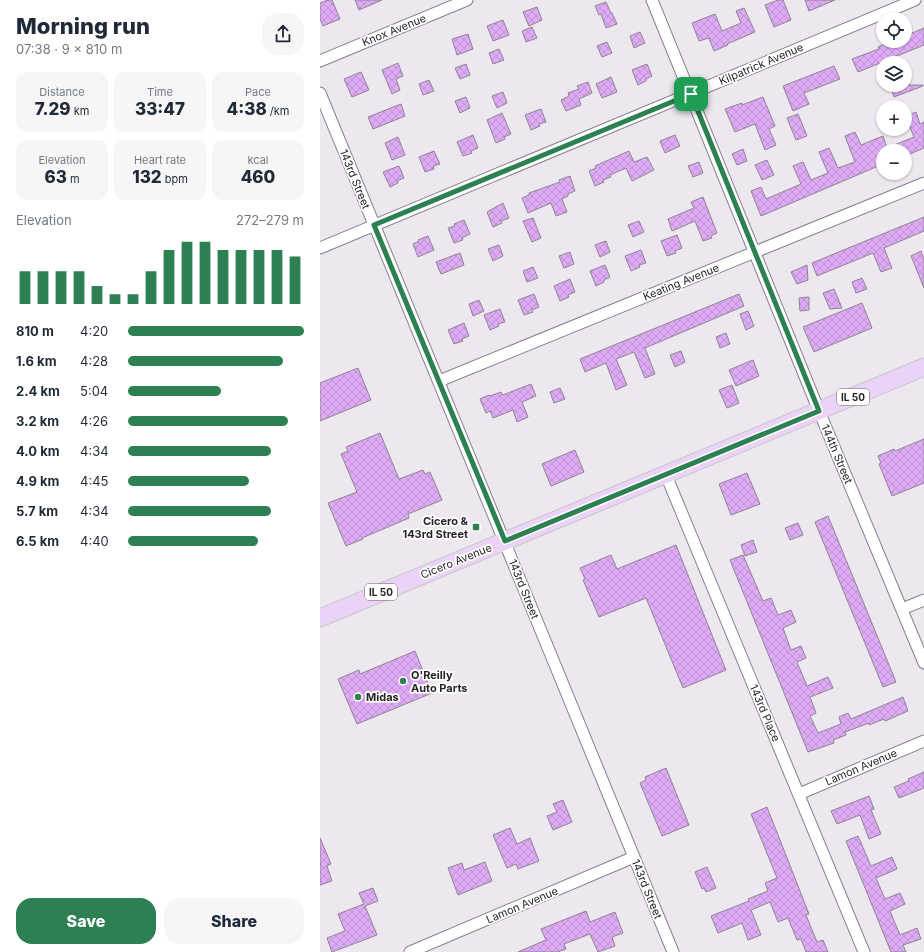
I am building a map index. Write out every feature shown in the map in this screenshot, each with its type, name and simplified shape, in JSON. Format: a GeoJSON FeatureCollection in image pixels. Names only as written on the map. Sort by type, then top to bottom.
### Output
{"type":"FeatureCollection","features":[{"type":"Feature","properties":{"kind":"main road","name":"Cicero Avenue"},"geometry":{"type":"LineString","coordinates":[[320,618],[924,367]]}},
{"type":"Feature","properties":{"kind":"street","name":"Knox Avenue"},"geometry":{"type":"LineString","coordinates":[[320,61],[467,0]]}},
{"type":"Feature","properties":{"kind":"street","name":"144th Street"},"geometry":{"type":"LineString","coordinates":[[652,0],[819,411],[924,663]]}},
{"type":"Feature","properties":{"kind":"street","name":"Kilpatrick Avenue"},"geometry":{"type":"LineString","coordinates":[[320,248],[915,0]]}},
{"type":"Feature","properties":{"kind":"street","name":"143rd Street"},"geometry":{"type":"LineString","coordinates":[[320,94],[673,952]]}},
{"type":"Feature","properties":{"kind":"street","name":"Keating Avenue"},"geometry":{"type":"LineString","coordinates":[[439,381],[924,182]]}},
{"type":"Feature","properties":{"kind":"street","name":"143rd Place"},"geometry":{"type":"LineString","coordinates":[[666,475],[864,952]]}},
{"type":"Feature","properties":{"kind":"street"},"geometry":{"type":"LineString","coordinates":[[902,609],[924,600]]}},
{"type":"Feature","properties":{"kind":"street","name":"Lamon Avenue"},"geometry":{"type":"LineString","coordinates":[[799,794],[924,741]]}},
{"type":"Feature","properties":{"kind":"street","name":"Lamon Avenue"},"geometry":{"type":"LineString","coordinates":[[410,952],[634,857]]}},
{"type":"Feature","properties":{"kind":"building"},"geometry":{"type":"Polygon","coordinates":[[[332,0],[340,19],[323,26],[320,19],[320,3],[332,0]]]}},
{"type":"Feature","properties":{"kind":"building"},"geometry":{"type":"Polygon","coordinates":[[[355,0],[382,0],[359,10],[355,0]]]}},
{"type":"Feature","properties":{"kind":"building"},"geometry":{"type":"Polygon","coordinates":[[[778,0],[783,0],[791,20],[774,27],[765,5],[778,0]]]}},
{"type":"Feature","properties":{"kind":"building"},"geometry":{"type":"Polygon","coordinates":[[[805,0],[835,0],[809,11],[805,0]]]}},
{"type":"Feature","properties":{"kind":"building"},"geometry":{"type":"Polygon","coordinates":[[[606,2],[617,24],[606,28],[601,14],[599,15],[595,6],[606,2]]]}},
{"type":"Feature","properties":{"kind":"building"},"geometry":{"type":"Polygon","coordinates":[[[537,7],[542,20],[529,26],[523,12],[537,7]]]}},
{"type":"Feature","properties":{"kind":"building"},"geometry":{"type":"Polygon","coordinates":[[[744,8],[755,32],[714,51],[709,38],[699,41],[692,23],[715,14],[722,31],[741,23],[736,11],[744,8]]]}},
{"type":"Feature","properties":{"kind":"building"},"geometry":{"type":"Polygon","coordinates":[[[503,20],[509,35],[493,41],[487,26],[503,20]]]}},
{"type":"Feature","properties":{"kind":"building"},"geometry":{"type":"Polygon","coordinates":[[[532,27],[537,38],[526,42],[522,31],[532,27]]]}},
{"type":"Feature","properties":{"kind":"building"},"geometry":{"type":"Polygon","coordinates":[[[924,28],[924,45],[897,56],[876,56],[876,65],[858,72],[852,59],[878,48],[912,48],[912,33],[924,28]]]}},
{"type":"Feature","properties":{"kind":"building"},"geometry":{"type":"Polygon","coordinates":[[[640,32],[645,43],[634,48],[630,36],[640,32]]]}},
{"type":"Feature","properties":{"kind":"building"},"geometry":{"type":"Polygon","coordinates":[[[468,34],[473,49],[457,55],[452,39],[468,34]]]}},
{"type":"Feature","properties":{"kind":"building"},"geometry":{"type":"Polygon","coordinates":[[[607,42],[612,53],[602,57],[597,46],[607,42]]]}},
{"type":"Feature","properties":{"kind":"building"},"geometry":{"type":"Polygon","coordinates":[[[499,49],[504,60],[493,64],[489,53],[499,49]]]}},
{"type":"Feature","properties":{"kind":"building"},"geometry":{"type":"Polygon","coordinates":[[[398,63],[403,76],[396,79],[400,90],[392,94],[382,70],[398,63]]]}},
{"type":"Feature","properties":{"kind":"building"},"geometry":{"type":"Polygon","coordinates":[[[466,64],[470,75],[460,79],[455,68],[466,64]]]}},
{"type":"Feature","properties":{"kind":"building"},"geometry":{"type":"Polygon","coordinates":[[[647,64],[652,76],[638,85],[632,70],[647,64]]]}},
{"type":"Feature","properties":{"kind":"building"},"geometry":{"type":"Polygon","coordinates":[[[834,66],[840,79],[804,93],[809,104],[793,111],[783,86],[834,66]]]}},
{"type":"Feature","properties":{"kind":"building"},"geometry":{"type":"Polygon","coordinates":[[[361,72],[369,90],[352,97],[344,79],[361,72]]]}},
{"type":"Feature","properties":{"kind":"building"},"geometry":{"type":"Polygon","coordinates":[[[611,77],[617,92],[602,98],[596,84],[611,77]]]}},
{"type":"Feature","properties":{"kind":"building"},"geometry":{"type":"Polygon","coordinates":[[[429,80],[434,91],[423,95],[419,84],[429,80]]]}},
{"type":"Feature","properties":{"kind":"building"},"geometry":{"type":"Polygon","coordinates":[[[588,82],[592,93],[579,99],[581,105],[566,111],[561,100],[569,96],[568,93],[579,89],[577,86],[588,82]]]}},
{"type":"Feature","properties":{"kind":"building"},"geometry":{"type":"Polygon","coordinates":[[[912,85],[923,86],[912,90],[912,85]]]}},
{"type":"Feature","properties":{"kind":"building"},"geometry":{"type":"Polygon","coordinates":[[[503,92],[507,103],[497,108],[492,96],[503,92]]]}},
{"type":"Feature","properties":{"kind":"building"},"geometry":{"type":"Polygon","coordinates":[[[892,92],[907,92],[894,97],[892,92]]]}},
{"type":"Feature","properties":{"kind":"building"},"geometry":{"type":"Polygon","coordinates":[[[466,97],[470,108],[460,113],[455,101],[466,97]]]}},
{"type":"Feature","properties":{"kind":"building"},"geometry":{"type":"Polygon","coordinates":[[[763,97],[775,126],[769,129],[776,145],[765,150],[755,124],[735,132],[725,109],[742,103],[742,105],[763,97]]]}},
{"type":"Feature","properties":{"kind":"building"},"geometry":{"type":"Polygon","coordinates":[[[401,104],[405,116],[373,129],[368,117],[401,104]]]}},
{"type":"Feature","properties":{"kind":"building"},"geometry":{"type":"Polygon","coordinates":[[[541,109],[546,122],[539,124],[540,126],[531,130],[525,115],[541,109]]]}},
{"type":"Feature","properties":{"kind":"building"},"geometry":{"type":"Polygon","coordinates":[[[916,112],[920,124],[924,122],[924,148],[912,153],[912,144],[897,144],[914,137],[912,132],[912,113],[916,112]]]}},
{"type":"Feature","properties":{"kind":"building"},"geometry":{"type":"Polygon","coordinates":[[[502,113],[511,134],[504,137],[505,139],[496,143],[487,120],[502,113]]]}},
{"type":"Feature","properties":{"kind":"building"},"geometry":{"type":"Polygon","coordinates":[[[798,114],[807,136],[796,140],[787,118],[798,114]]]}},
{"type":"Feature","properties":{"kind":"building"},"geometry":{"type":"Polygon","coordinates":[[[855,132],[861,145],[883,136],[886,144],[876,144],[876,167],[761,216],[751,191],[761,187],[766,199],[801,184],[793,166],[803,162],[811,180],[828,173],[819,152],[829,148],[838,168],[855,162],[845,136],[855,132]]]}},
{"type":"Feature","properties":{"kind":"building"},"geometry":{"type":"Polygon","coordinates":[[[473,135],[478,148],[471,151],[472,153],[463,156],[457,142],[473,135]]]}},
{"type":"Feature","properties":{"kind":"building"},"geometry":{"type":"Polygon","coordinates":[[[675,135],[680,146],[665,153],[660,141],[675,135]]]}},
{"type":"Feature","properties":{"kind":"building"},"geometry":{"type":"Polygon","coordinates":[[[398,137],[405,155],[392,160],[385,143],[398,137]]]}},
{"type":"Feature","properties":{"kind":"building"},"geometry":{"type":"Polygon","coordinates":[[[743,149],[747,161],[737,165],[732,154],[743,149]]]}},
{"type":"Feature","properties":{"kind":"building"},"geometry":{"type":"Polygon","coordinates":[[[434,151],[440,164],[433,166],[434,169],[425,172],[419,157],[434,151]]]}},
{"type":"Feature","properties":{"kind":"building"},"geometry":{"type":"Polygon","coordinates":[[[629,151],[634,162],[647,157],[654,170],[632,181],[626,168],[610,175],[611,177],[603,180],[604,182],[595,186],[589,171],[596,168],[595,166],[629,151]]]}},
{"type":"Feature","properties":{"kind":"building"},"geometry":{"type":"Polygon","coordinates":[[[767,160],[774,175],[762,180],[755,165],[767,160]]]}},
{"type":"Feature","properties":{"kind":"building"},"geometry":{"type":"Polygon","coordinates":[[[699,162],[703,173],[693,177],[688,166],[699,162]]]}},
{"type":"Feature","properties":{"kind":"building"},"geometry":{"type":"Polygon","coordinates":[[[399,166],[404,178],[397,181],[398,183],[390,187],[383,172],[399,166]]]}},
{"type":"Feature","properties":{"kind":"building"},"geometry":{"type":"Polygon","coordinates":[[[570,176],[575,191],[562,199],[567,212],[556,216],[551,203],[528,213],[522,198],[529,195],[529,193],[560,182],[559,180],[570,176]]]}},
{"type":"Feature","properties":{"kind":"building"},"geometry":{"type":"Polygon","coordinates":[[[703,197],[717,233],[711,236],[712,238],[703,241],[695,221],[672,231],[668,219],[694,208],[691,202],[703,197]]]}},
{"type":"Feature","properties":{"kind":"building"},"geometry":{"type":"Polygon","coordinates":[[[503,203],[509,218],[501,221],[502,223],[493,227],[487,212],[503,203]]]}},
{"type":"Feature","properties":{"kind":"building"},"geometry":{"type":"Polygon","coordinates":[[[924,217],[924,231],[884,248],[892,268],[881,272],[873,253],[817,276],[812,263],[924,217]]]}},
{"type":"Feature","properties":{"kind":"building"},"geometry":{"type":"Polygon","coordinates":[[[533,218],[541,238],[532,242],[523,221],[533,218]]]}},
{"type":"Feature","properties":{"kind":"building"},"geometry":{"type":"Polygon","coordinates":[[[464,220],[470,234],[462,238],[463,240],[454,243],[448,228],[455,226],[454,224],[464,220]]]}},
{"type":"Feature","properties":{"kind":"building"},"geometry":{"type":"Polygon","coordinates":[[[639,221],[644,232],[633,237],[628,225],[639,221]]]}},
{"type":"Feature","properties":{"kind":"building"},"geometry":{"type":"Polygon","coordinates":[[[677,235],[682,248],[675,251],[676,253],[667,256],[661,241],[677,235]]]}},
{"type":"Feature","properties":{"kind":"building"},"geometry":{"type":"Polygon","coordinates":[[[428,236],[434,250],[418,257],[413,244],[428,236]]]}},
{"type":"Feature","properties":{"kind":"building"},"geometry":{"type":"Polygon","coordinates":[[[606,241],[610,252],[600,257],[595,245],[606,241]]]}},
{"type":"Feature","properties":{"kind":"building"},"geometry":{"type":"Polygon","coordinates":[[[499,245],[503,256],[493,261],[488,249],[499,245]]]}},
{"type":"Feature","properties":{"kind":"building"},"geometry":{"type":"Polygon","coordinates":[[[641,250],[646,263],[639,265],[640,267],[631,271],[625,256],[641,250]]]}},
{"type":"Feature","properties":{"kind":"building"},"geometry":{"type":"Polygon","coordinates":[[[921,251],[924,259],[924,288],[911,256],[921,251]]]}},
{"type":"Feature","properties":{"kind":"building"},"geometry":{"type":"Polygon","coordinates":[[[570,252],[574,264],[564,268],[559,256],[570,252]]]}},
{"type":"Feature","properties":{"kind":"building"},"geometry":{"type":"Polygon","coordinates":[[[460,253],[464,265],[441,274],[436,262],[460,253]]]}},
{"type":"Feature","properties":{"kind":"building"},"geometry":{"type":"Polygon","coordinates":[[[605,265],[610,277],[596,286],[590,271],[605,265]]]}},
{"type":"Feature","properties":{"kind":"building"},"geometry":{"type":"Polygon","coordinates":[[[807,265],[808,280],[797,284],[791,272],[807,265]]]}},
{"type":"Feature","properties":{"kind":"building"},"geometry":{"type":"Polygon","coordinates":[[[533,267],[538,278],[527,282],[523,271],[533,267]]]}},
{"type":"Feature","properties":{"kind":"building"},"geometry":{"type":"Polygon","coordinates":[[[862,278],[867,289],[856,293],[852,282],[862,278]]]}},
{"type":"Feature","properties":{"kind":"building"},"geometry":{"type":"Polygon","coordinates":[[[570,279],[575,292],[568,295],[569,297],[560,301],[554,286],[570,279]]]}},
{"type":"Feature","properties":{"kind":"building"},"geometry":{"type":"Polygon","coordinates":[[[834,289],[842,308],[830,309],[823,293],[834,289]]]}},
{"type":"Feature","properties":{"kind":"building"},"geometry":{"type":"Polygon","coordinates":[[[534,294],[539,307],[532,310],[533,312],[524,315],[518,300],[534,294]]]}},
{"type":"Feature","properties":{"kind":"building"},"geometry":{"type":"Polygon","coordinates":[[[739,294],[744,306],[645,348],[655,374],[645,378],[634,352],[616,359],[627,385],[616,390],[606,363],[585,372],[580,359],[739,294]]]}},
{"type":"Feature","properties":{"kind":"building"},"geometry":{"type":"Polygon","coordinates":[[[809,297],[809,310],[800,311],[799,298],[809,297]]]}},
{"type":"Feature","properties":{"kind":"building"},"geometry":{"type":"Polygon","coordinates":[[[479,300],[484,311],[473,316],[469,304],[479,300]]]}},
{"type":"Feature","properties":{"kind":"building"},"geometry":{"type":"Polygon","coordinates":[[[862,303],[872,328],[814,352],[803,327],[862,303]]]}},
{"type":"Feature","properties":{"kind":"building"},"geometry":{"type":"Polygon","coordinates":[[[500,309],[505,322],[498,324],[499,326],[490,330],[484,315],[500,309]]]}},
{"type":"Feature","properties":{"kind":"building"},"geometry":{"type":"Polygon","coordinates":[[[748,311],[754,326],[746,330],[740,314],[748,311]]]}},
{"type":"Feature","properties":{"kind":"building"},"geometry":{"type":"Polygon","coordinates":[[[464,323],[469,336],[462,339],[463,341],[454,344],[448,330],[464,323]]]}},
{"type":"Feature","properties":{"kind":"building"},"geometry":{"type":"Polygon","coordinates":[[[726,333],[730,344],[720,348],[716,337],[726,333]]]}},
{"type":"Feature","properties":{"kind":"building"},"geometry":{"type":"Polygon","coordinates":[[[681,351],[685,362],[675,367],[670,355],[681,351]]]}},
{"type":"Feature","properties":{"kind":"building"},"geometry":{"type":"Polygon","coordinates":[[[753,360],[759,376],[736,386],[729,370],[753,360]]]}},
{"type":"Feature","properties":{"kind":"building"},"geometry":{"type":"Polygon","coordinates":[[[358,368],[371,400],[320,421],[320,383],[358,368]]]}},
{"type":"Feature","properties":{"kind":"building"},"geometry":{"type":"Polygon","coordinates":[[[531,384],[536,396],[522,402],[528,417],[517,422],[513,410],[493,418],[490,411],[486,413],[480,399],[501,392],[503,395],[531,384]]]}},
{"type":"Feature","properties":{"kind":"building"},"geometry":{"type":"Polygon","coordinates":[[[732,385],[739,403],[727,408],[719,390],[732,385]]]}},
{"type":"Feature","properties":{"kind":"building"},"geometry":{"type":"Polygon","coordinates":[[[560,388],[565,399],[554,403],[550,392],[560,388]]]}},
{"type":"Feature","properties":{"kind":"building"},"geometry":{"type":"Polygon","coordinates":[[[380,433],[399,479],[423,470],[425,474],[430,472],[442,500],[408,514],[409,518],[346,546],[328,503],[357,492],[341,454],[348,451],[346,447],[380,433]]]}},
{"type":"Feature","properties":{"kind":"building"},"geometry":{"type":"Polygon","coordinates":[[[924,439],[924,483],[892,496],[879,464],[881,463],[878,456],[894,449],[895,451],[924,439]]]}},
{"type":"Feature","properties":{"kind":"building"},"geometry":{"type":"Polygon","coordinates":[[[575,450],[584,472],[551,486],[542,464],[575,450]]]}},
{"type":"Feature","properties":{"kind":"building"},"geometry":{"type":"Polygon","coordinates":[[[747,473],[760,504],[731,515],[719,484],[747,473]]]}},
{"type":"Feature","properties":{"kind":"building"},"geometry":{"type":"Polygon","coordinates":[[[828,516],[896,682],[883,687],[815,522],[828,516]]]}},
{"type":"Feature","properties":{"kind":"building"},"geometry":{"type":"Polygon","coordinates":[[[798,523],[803,535],[790,540],[785,528],[798,523]]]}},
{"type":"Feature","properties":{"kind":"building"},"geometry":{"type":"Polygon","coordinates":[[[753,540],[757,552],[745,556],[741,545],[753,540]]]}},
{"type":"Feature","properties":{"kind":"building"},"geometry":{"type":"Polygon","coordinates":[[[676,545],[726,670],[683,688],[646,598],[599,617],[583,580],[585,579],[580,568],[611,555],[617,569],[676,545]]]}},
{"type":"Feature","properties":{"kind":"building"},"geometry":{"type":"Polygon","coordinates":[[[743,555],[763,601],[771,598],[778,615],[791,610],[796,622],[783,628],[791,650],[801,646],[806,658],[797,662],[807,686],[828,677],[833,688],[810,697],[816,713],[810,716],[818,733],[841,724],[839,717],[848,713],[851,719],[903,697],[908,711],[885,721],[884,719],[869,725],[869,723],[845,732],[846,735],[833,740],[834,743],[808,752],[730,560],[743,555]]]}},
{"type":"Feature","properties":{"kind":"building"},"geometry":{"type":"Polygon","coordinates":[[[415,651],[432,693],[357,724],[338,679],[359,670],[360,674],[415,651]]]}},
{"type":"Feature","properties":{"kind":"building"},"geometry":{"type":"Polygon","coordinates":[[[666,768],[689,825],[662,836],[640,783],[646,780],[645,777],[666,768]]]}},
{"type":"Feature","properties":{"kind":"building"},"geometry":{"type":"Polygon","coordinates":[[[924,772],[924,788],[899,798],[894,787],[909,781],[908,779],[924,772]]]}},
{"type":"Feature","properties":{"kind":"building"},"geometry":{"type":"Polygon","coordinates":[[[869,796],[874,809],[871,810],[881,834],[869,839],[860,815],[837,824],[831,811],[869,796]]]}},
{"type":"Feature","properties":{"kind":"building"},"geometry":{"type":"Polygon","coordinates":[[[563,800],[572,822],[553,830],[547,816],[557,812],[553,804],[563,800]]]}},
{"type":"Feature","properties":{"kind":"building"},"geometry":{"type":"Polygon","coordinates":[[[767,807],[809,914],[806,915],[817,942],[823,940],[828,952],[806,952],[801,939],[797,940],[788,918],[778,922],[770,902],[751,910],[761,935],[748,940],[742,923],[718,933],[711,916],[749,901],[748,899],[768,891],[765,883],[777,878],[751,814],[767,807]]]}},
{"type":"Feature","properties":{"kind":"building"},"geometry":{"type":"Polygon","coordinates":[[[510,828],[517,844],[530,838],[539,861],[518,869],[516,864],[507,868],[493,835],[510,828]]]}},
{"type":"Feature","properties":{"kind":"building"},"geometry":{"type":"Polygon","coordinates":[[[858,836],[871,866],[892,857],[897,869],[876,878],[885,899],[900,893],[905,904],[890,911],[900,935],[917,928],[921,939],[903,945],[906,952],[891,952],[846,841],[858,836]]]}},
{"type":"Feature","properties":{"kind":"building"},"geometry":{"type":"Polygon","coordinates":[[[320,838],[331,864],[327,866],[332,881],[320,885],[320,838]]]}},
{"type":"Feature","properties":{"kind":"building"},"geometry":{"type":"Polygon","coordinates":[[[485,862],[492,881],[458,895],[448,868],[462,863],[464,870],[485,862]]]}},
{"type":"Feature","properties":{"kind":"building"},"geometry":{"type":"Polygon","coordinates":[[[707,867],[716,888],[706,892],[704,888],[702,889],[695,872],[707,867]]]}},
{"type":"Feature","properties":{"kind":"building"},"geometry":{"type":"Polygon","coordinates":[[[373,888],[378,901],[365,906],[377,935],[332,952],[327,938],[345,931],[338,914],[364,904],[359,893],[373,888]]]}},
{"type":"Feature","properties":{"kind":"building"},"geometry":{"type":"Polygon","coordinates":[[[586,911],[590,922],[615,912],[623,933],[612,937],[615,946],[598,952],[590,934],[564,944],[566,949],[557,952],[518,952],[546,940],[541,929],[586,911]]]}},
{"type":"Feature","properties":{"kind":"place","name":"Cicero & 143rd Street"},"geometry":{"type":"Point","coordinates":[476,527]}},
{"type":"Feature","properties":{"kind":"place","name":"O'Reilly Auto Parts"},"geometry":{"type":"Point","coordinates":[403,681]}},
{"type":"Feature","properties":{"kind":"place","name":"Midas"},"geometry":{"type":"Point","coordinates":[358,697]}},
{"type":"Feature","properties":{"kind":"route"},"geometry":{"type":"LineString","coordinates":[[691,94],[819,411],[505,541],[374,225],[691,94]]}}]}
